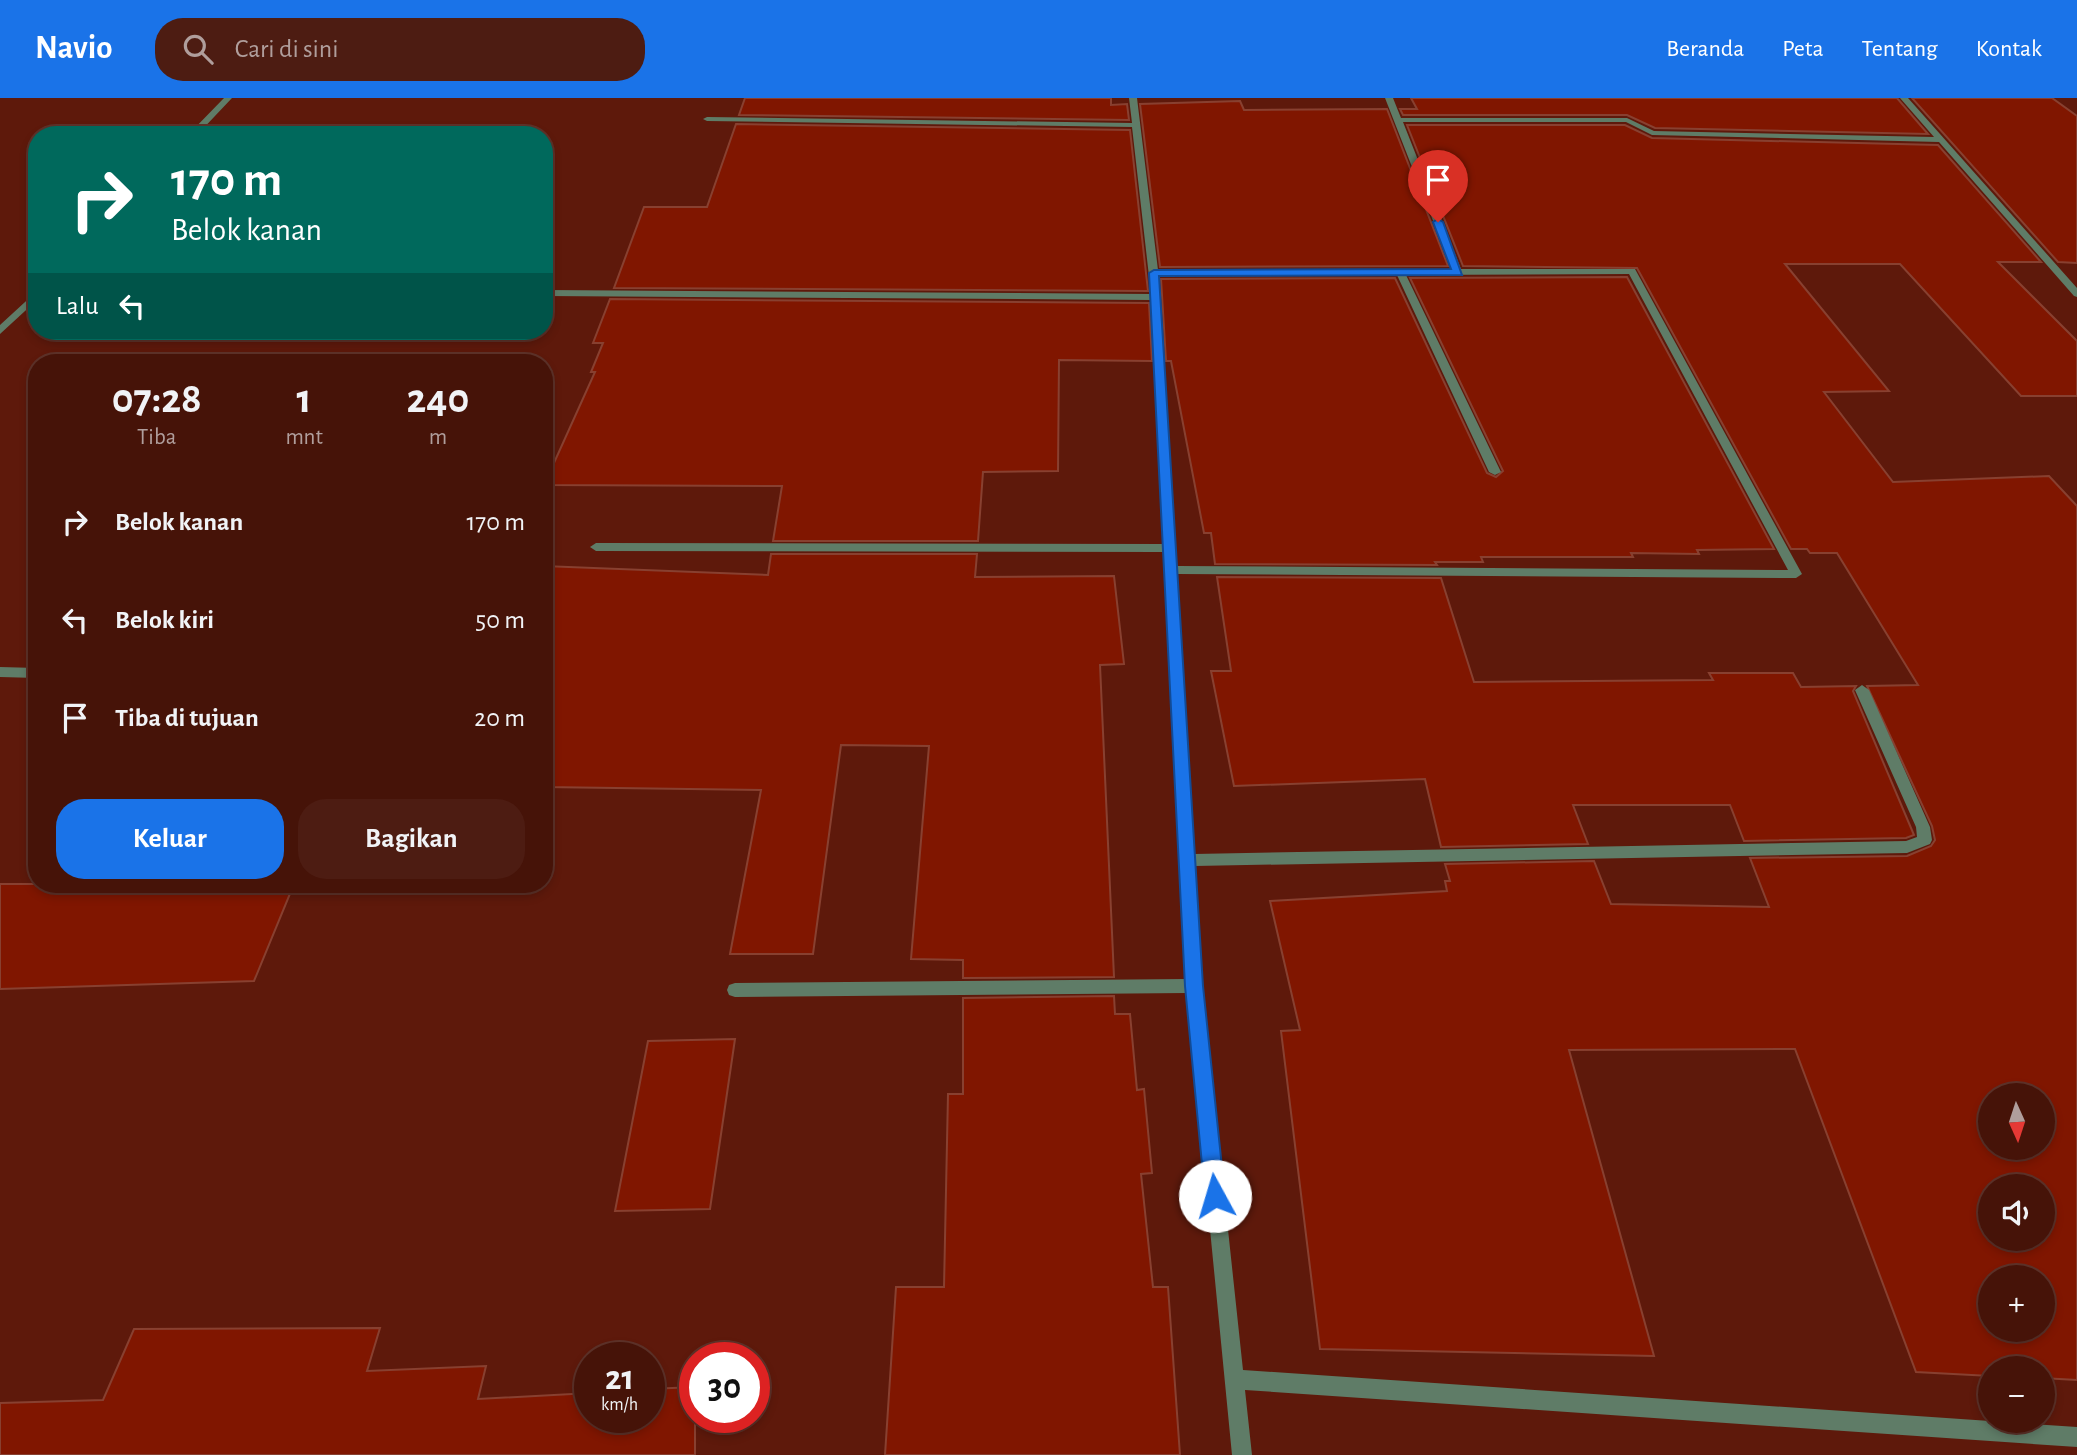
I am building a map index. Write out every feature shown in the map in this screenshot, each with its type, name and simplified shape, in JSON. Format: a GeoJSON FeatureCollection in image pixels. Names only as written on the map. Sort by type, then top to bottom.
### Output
{"type":"FeatureCollection","features":[{"type":"Feature","properties":{"kind":"street"},"geometry":{"type":"LineString","coordinates":[[201,126],[228,98]]}},
{"type":"Feature","properties":{"kind":"street"},"geometry":{"type":"LineString","coordinates":[[1133,98],[1134,125],[1156,297],[1194,986],[1241,1455]]}},
{"type":"Feature","properties":{"kind":"street"},"geometry":{"type":"LineString","coordinates":[[1389,98],[1458,272]]}},
{"type":"Feature","properties":{"kind":"street"},"geometry":{"type":"LineString","coordinates":[[1904,98],[2077,294]]}},
{"type":"Feature","properties":{"kind":"street"},"geometry":{"type":"LineString","coordinates":[[707,119],[1134,125]]}},
{"type":"Feature","properties":{"kind":"street"},"geometry":{"type":"LineString","coordinates":[[1397,120],[1627,120],[1652,133],[1939,140]]}},
{"type":"Feature","properties":{"kind":"street"},"geometry":{"type":"LineString","coordinates":[[1154,273],[1402,275],[1632,271],[1796,574],[1169,570]]}},
{"type":"Feature","properties":{"kind":"street"},"geometry":{"type":"LineString","coordinates":[[1402,275],[1495,472]]}},
{"type":"Feature","properties":{"kind":"street"},"geometry":{"type":"LineString","coordinates":[[553,293],[1156,297]]}},
{"type":"Feature","properties":{"kind":"street"},"geometry":{"type":"LineString","coordinates":[[0,331],[28,302]]}},
{"type":"Feature","properties":{"kind":"street"},"geometry":{"type":"LineString","coordinates":[[596,547],[1168,548]]}},
{"type":"Feature","properties":{"kind":"street"},"geometry":{"type":"LineString","coordinates":[[0,672],[28,673]]}},
{"type":"Feature","properties":{"kind":"street"},"geometry":{"type":"LineString","coordinates":[[1189,860],[1907,848],[1925,840],[1923,827],[1862,690]]}},
{"type":"Feature","properties":{"kind":"street"},"geometry":{"type":"LineString","coordinates":[[735,990],[1194,986]]}},
{"type":"Feature","properties":{"kind":"street"},"geometry":{"type":"LineString","coordinates":[[1233,1379],[2077,1437]]}},
{"type":"Feature","properties":{"kind":"building"},"geometry":{"type":"Polygon","coordinates":[[[745,98],[1111,98],[1111,105],[1127,104],[1129,120],[739,115],[745,98]]]}},
{"type":"Feature","properties":{"kind":"building"},"geometry":{"type":"Polygon","coordinates":[[[1411,98],[1897,98],[1928,134],[1655,128],[1627,115],[1403,115],[1400,109],[1417,109],[1411,98]]]}},
{"type":"Feature","properties":{"kind":"building"},"geometry":{"type":"Polygon","coordinates":[[[1912,98],[2052,98],[2077,116],[2077,263],[2058,262],[1912,98]]]}},
{"type":"Feature","properties":{"kind":"building"},"geometry":{"type":"Polygon","coordinates":[[[1240,101],[1244,110],[1387,109],[1448,266],[1160,267],[1140,104],[1240,101]]]}},
{"type":"Feature","properties":{"kind":"building"},"geometry":{"type":"Polygon","coordinates":[[[736,124],[1130,130],[1148,291],[614,288],[644,207],[707,207],[736,124]]]}},
{"type":"Feature","properties":{"kind":"building"},"geometry":{"type":"Polygon","coordinates":[[[1407,125],[1625,125],[1652,138],[1938,145],[2041,262],[1998,262],[2077,341],[2077,396],[2021,396],[1900,264],[1785,264],[1889,391],[1824,392],[1893,482],[2049,476],[2077,506],[2077,1380],[2055,1379],[2055,1356],[1978,1356],[1978,1375],[1916,1372],[1795,1049],[1569,1050],[1654,1356],[1320,1349],[1281,1031],[1300,1030],[1270,901],[1447,891],[1445,881],[1450,881],[1445,864],[1594,861],[1611,904],[1769,907],[1750,858],[1907,856],[1931,846],[1935,840],[1932,826],[1867,686],[1918,685],[1837,553],[1810,553],[1807,549],[1791,549],[1637,268],[1463,266],[1407,125]]]}},
{"type":"Feature","properties":{"kind":"building"},"geometry":{"type":"Polygon","coordinates":[[[1627,277],[1774,549],[1697,550],[1699,554],[1631,553],[1633,557],[1481,557],[1483,562],[1435,562],[1437,565],[1215,564],[1211,533],[1204,533],[1171,361],[1166,361],[1161,279],[1395,278],[1487,473],[1496,477],[1503,471],[1410,278],[1627,277]]]}},
{"type":"Feature","properties":{"kind":"building"},"geometry":{"type":"Polygon","coordinates":[[[610,299],[1149,303],[1152,361],[1059,360],[1058,471],[983,472],[978,541],[773,541],[782,486],[553,485],[553,465],[595,372],[591,372],[603,343],[593,343],[610,299]]]}},
{"type":"Feature","properties":{"kind":"building"},"geometry":{"type":"Polygon","coordinates":[[[771,554],[977,554],[975,577],[1114,576],[1124,664],[1100,665],[1114,977],[963,978],[963,960],[911,959],[929,746],[841,745],[813,954],[730,954],[761,790],[553,787],[553,566],[768,575],[771,554]]]}},
{"type":"Feature","properties":{"kind":"building"},"geometry":{"type":"Polygon","coordinates":[[[1217,577],[1441,578],[1474,682],[1713,680],[1709,673],[1793,673],[1801,687],[1856,686],[1853,691],[1914,835],[1906,838],[1744,841],[1730,805],[1573,805],[1588,844],[1441,847],[1425,779],[1234,786],[1211,671],[1231,671],[1217,577]]]}},
{"type":"Feature","properties":{"kind":"building"},"geometry":{"type":"Polygon","coordinates":[[[0,884],[28,884],[28,893],[290,893],[254,981],[0,989],[0,884]]]}},
{"type":"Feature","properties":{"kind":"building"},"geometry":{"type":"Polygon","coordinates":[[[1114,996],[1115,1014],[1130,1014],[1137,1090],[1144,1089],[1152,1173],[1141,1174],[1153,1287],[1168,1287],[1180,1455],[885,1455],[896,1287],[944,1287],[948,1094],[963,1094],[963,998],[1114,996]]]}},
{"type":"Feature","properties":{"kind":"building"},"geometry":{"type":"Polygon","coordinates":[[[735,1039],[710,1209],[615,1211],[648,1041],[735,1039]]]}},
{"type":"Feature","properties":{"kind":"building"},"geometry":{"type":"Polygon","coordinates":[[[380,1328],[367,1371],[486,1366],[478,1399],[574,1394],[574,1433],[665,1433],[665,1388],[679,1388],[679,1433],[695,1433],[695,1455],[0,1455],[0,1403],[103,1400],[134,1329],[380,1328]]]}},
{"type":"Feature","properties":{"kind":"route"},"geometry":{"type":"LineString","coordinates":[[1215,1196],[1194,986],[1154,273],[1402,275],[1458,272],[1438,222]]}}]}
